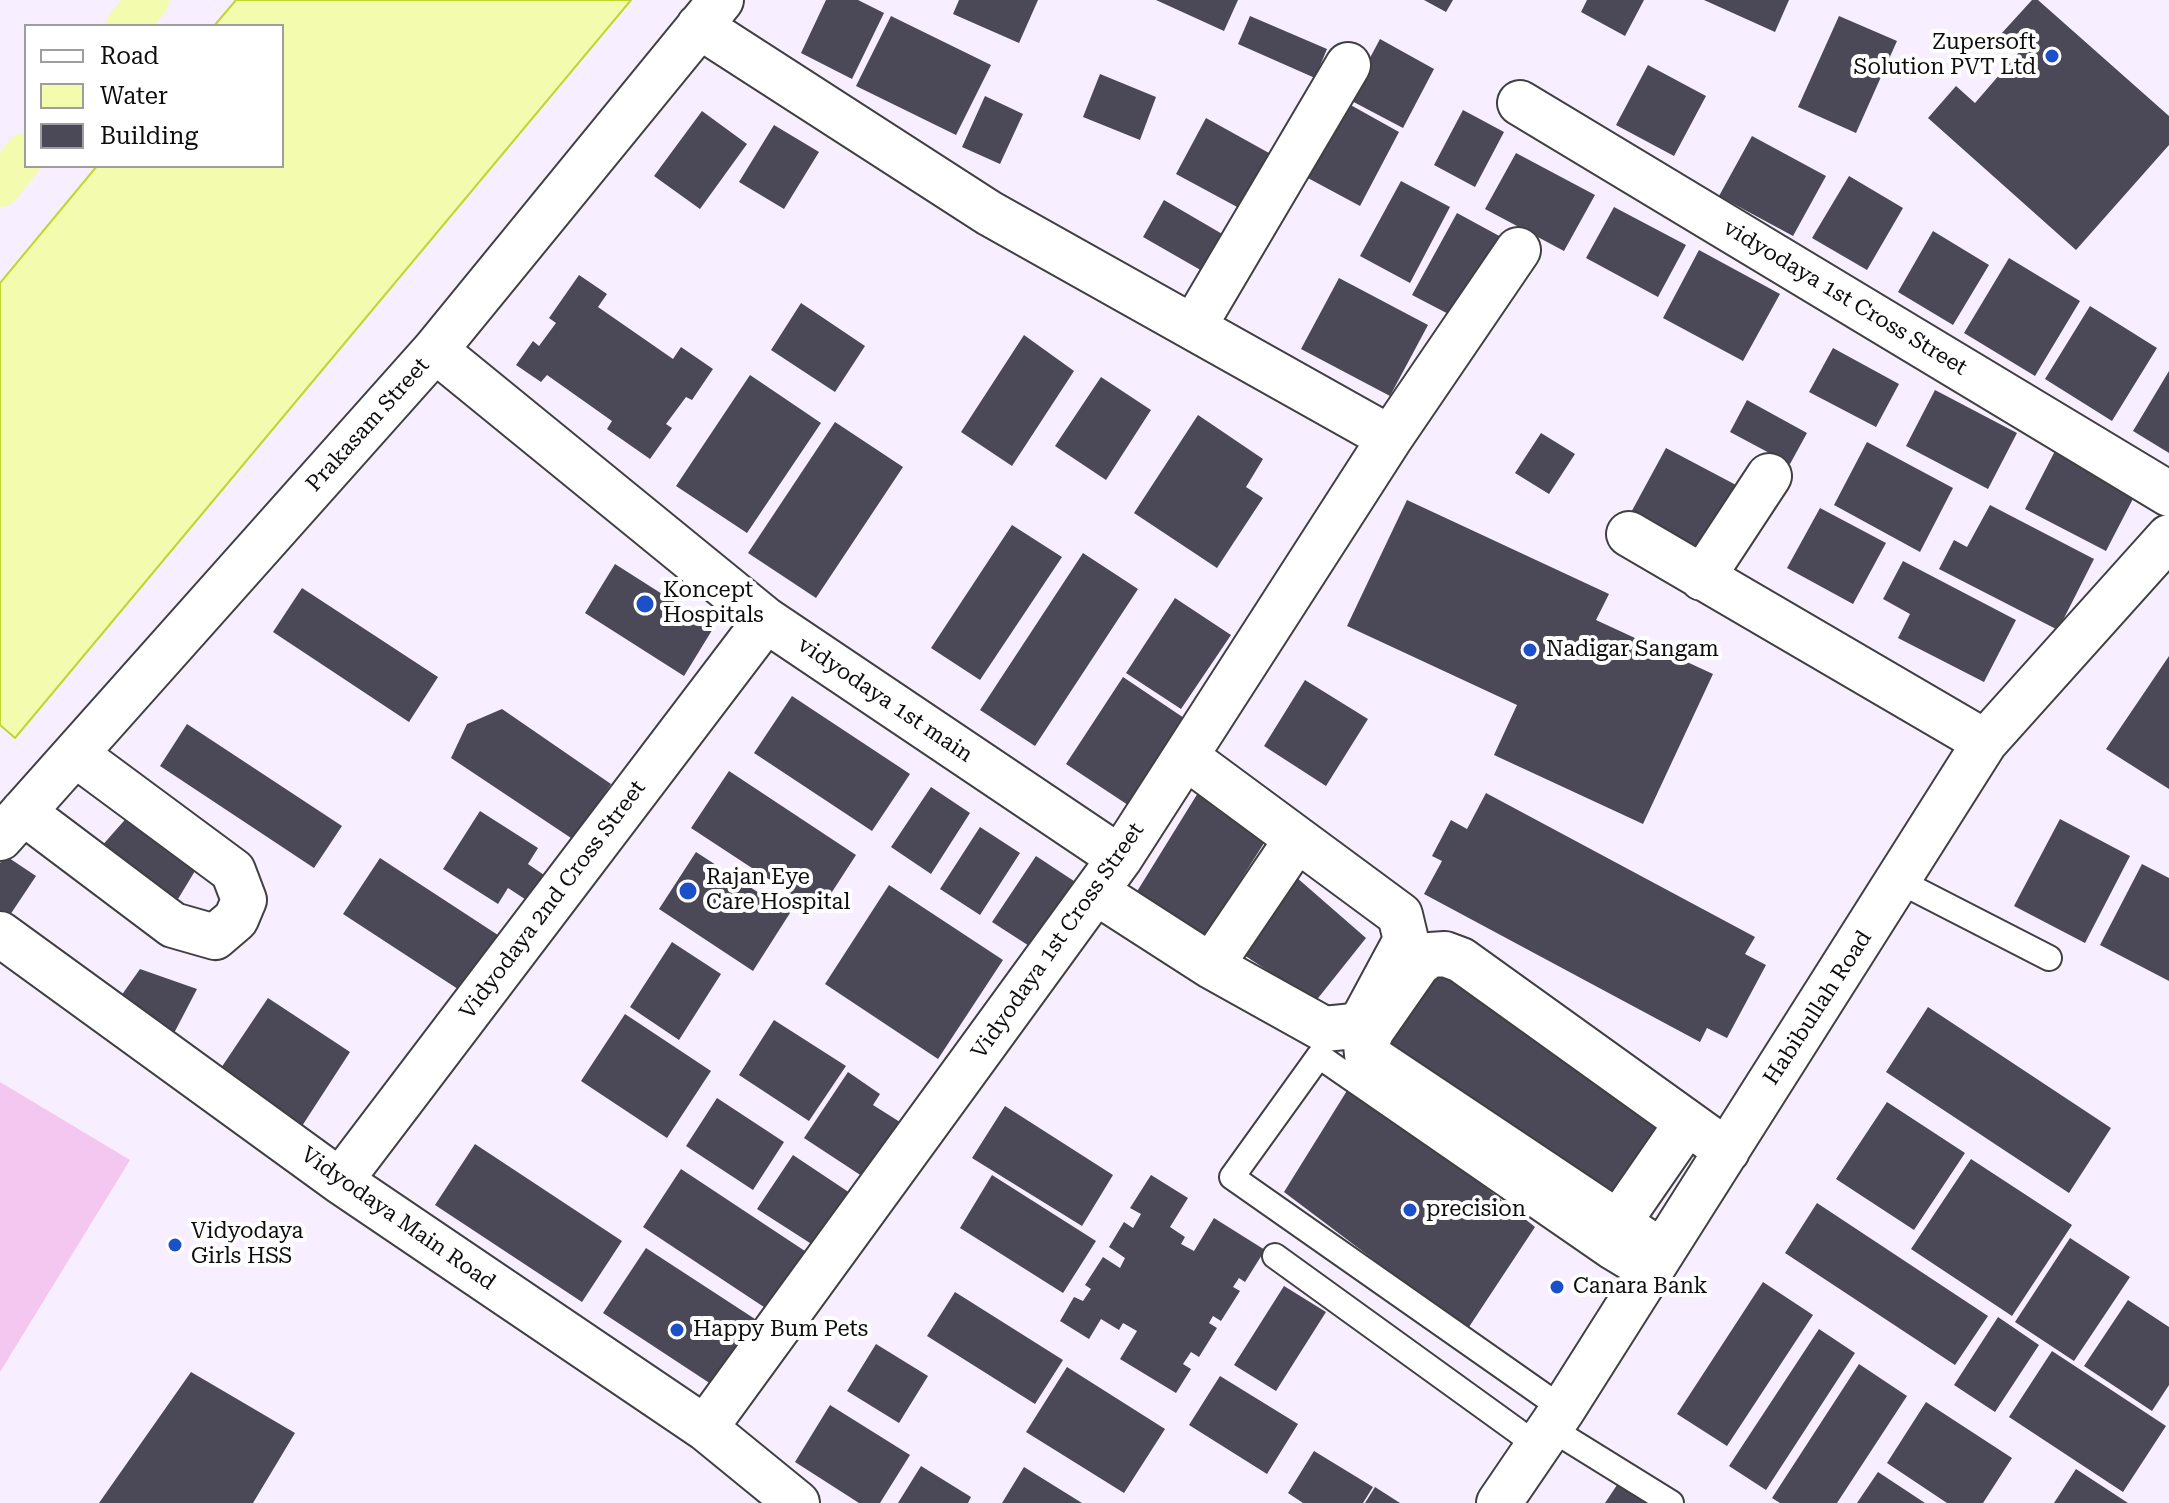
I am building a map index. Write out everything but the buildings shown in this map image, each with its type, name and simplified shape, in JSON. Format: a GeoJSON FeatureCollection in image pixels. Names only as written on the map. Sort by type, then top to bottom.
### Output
{"type":"FeatureCollection","features":[{"type":"Feature","properties":{"kind":"street"},"geometry":{"type":"LineString","coordinates":[[710,13],[989,213],[1390,438]]}},
{"type":"Feature","properties":{"kind":"street","name":"Prakasam Street"},"geometry":{"type":"LineString","coordinates":[[12,825],[435,350],[710,13]]}},
{"type":"Feature","properties":{"kind":"street"},"geometry":{"type":"LineString","coordinates":[[1194,326],[1348,65]]}},
{"type":"Feature","properties":{"kind":"street","name":"vidyodaya 1st Cross Street"},"geometry":{"type":"LineString","coordinates":[[1520,103],[2169,494]]}},
{"type":"Feature","properties":{"kind":"street","name":"Vidyodaya 1st Cross Street"},"geometry":{"type":"LineString","coordinates":[[705,1428],[1108,875],[1390,438],[1518,250]]}},
{"type":"Feature","properties":{"kind":"street","name":"vidyodaya 1st main"},"geometry":{"type":"LineString","coordinates":[[435,350],[766,620],[1108,875],[1211,966],[1324,1029],[1354,1026],[1364,1018],[1406,940],[1400,915],[1186,757]]}},
{"type":"Feature","properties":{"kind":"street"},"geometry":{"type":"LineString","coordinates":[[1702,578],[1769,476]]}},
{"type":"Feature","properties":{"kind":"street"},"geometry":{"type":"LineString","coordinates":[[1629,534],[1985,742]]}},
{"type":"Feature","properties":{"kind":"street","name":"Habibullah Road"},"geometry":{"type":"LineString","coordinates":[[1499,1503],[1727,1151],[1985,742],[2169,537]]}},
{"type":"Feature","properties":{"kind":"street","name":"Vidyodaya 2nd Cross Street"},"geometry":{"type":"LineString","coordinates":[[340,1181],[766,620]]}},
{"type":"Feature","properties":{"kind":"street"},"geometry":{"type":"LineString","coordinates":[[12,825],[173,925],[215,937],[236,919],[244,900],[233,871],[75,754]]}},
{"type":"Feature","properties":{"kind":"street"},"geometry":{"type":"LineString","coordinates":[[1211,966],[1297,839]]}},
{"type":"Feature","properties":{"kind":"street","name":"Vidyodaya Main Road"},"geometry":{"type":"LineString","coordinates":[[0,934],[340,1181],[705,1428],[797,1503]]}},
{"type":"Feature","properties":{"kind":"street"},"geometry":{"type":"LineString","coordinates":[[1654,1265],[1618,1223],[1367,1055],[1366,1044],[1372,1030],[1418,964],[1430,955],[1445,954],[1461,960],[1727,1151]]}},
{"type":"Feature","properties":{"kind":"street"},"geometry":{"type":"LineString","coordinates":[[1618,1223],[1687,1123]]}},
{"type":"Feature","properties":{"kind":"lane"},"geometry":{"type":"LineString","coordinates":[[1899,881],[2049,958]]}},
{"type":"Feature","properties":{"kind":"lane"},"geometry":{"type":"LineString","coordinates":[[1550,1428],[1232,1177],[1319,1056],[1607,1255],[1654,1265]]}},
{"type":"Feature","properties":{"kind":"lane"},"geometry":{"type":"LineString","coordinates":[[1275,1256],[1671,1503]]}},
{"type":"Feature","properties":{"kind":"shaded area"},"geometry":{"type":"Polygon","coordinates":[[[0,1082],[130,1160],[0,1372],[0,1082]]]}},
{"type":"Feature","properties":{"kind":"water"},"geometry":{"type":"Polygon","coordinates":[[[236,0],[631,0],[15,738],[0,725],[0,283],[95,168],[284,168],[284,24],[216,24],[236,0]]]}},
{"type":"Feature","properties":{"kind":"waterway"},"geometry":{"type":"LineString","coordinates":[[129,24],[148,0]]}},
{"type":"Feature","properties":{"kind":"waterway"},"geometry":{"type":"LineString","coordinates":[[0,186],[24,156]]}},
{"type":"Feature","properties":{"kind":"place","name":"Zupersoft Solution PVT Ltd"},"geometry":{"type":"Point","coordinates":[2052,56]}},
{"type":"Feature","properties":{"kind":"place","name":"Koncept Hospitals"},"geometry":{"type":"Point","coordinates":[645,604]}},
{"type":"Feature","properties":{"kind":"place","name":"Nadigar Sangam"},"geometry":{"type":"Point","coordinates":[1530,650]}},
{"type":"Feature","properties":{"kind":"place","name":"Rajan Eye Care Hospital"},"geometry":{"type":"Point","coordinates":[688,891]}},
{"type":"Feature","properties":{"kind":"place","name":"precision"},"geometry":{"type":"Point","coordinates":[1410,1210]}},
{"type":"Feature","properties":{"kind":"place","name":"Vidyodaya Girls HSS"},"geometry":{"type":"Point","coordinates":[175,1245]}},
{"type":"Feature","properties":{"kind":"place","name":"Canara Bank"},"geometry":{"type":"Point","coordinates":[1557,1287]}},
{"type":"Feature","properties":{"kind":"place","name":"Happy Bum Pets"},"geometry":{"type":"Point","coordinates":[677,1330]}}]}
